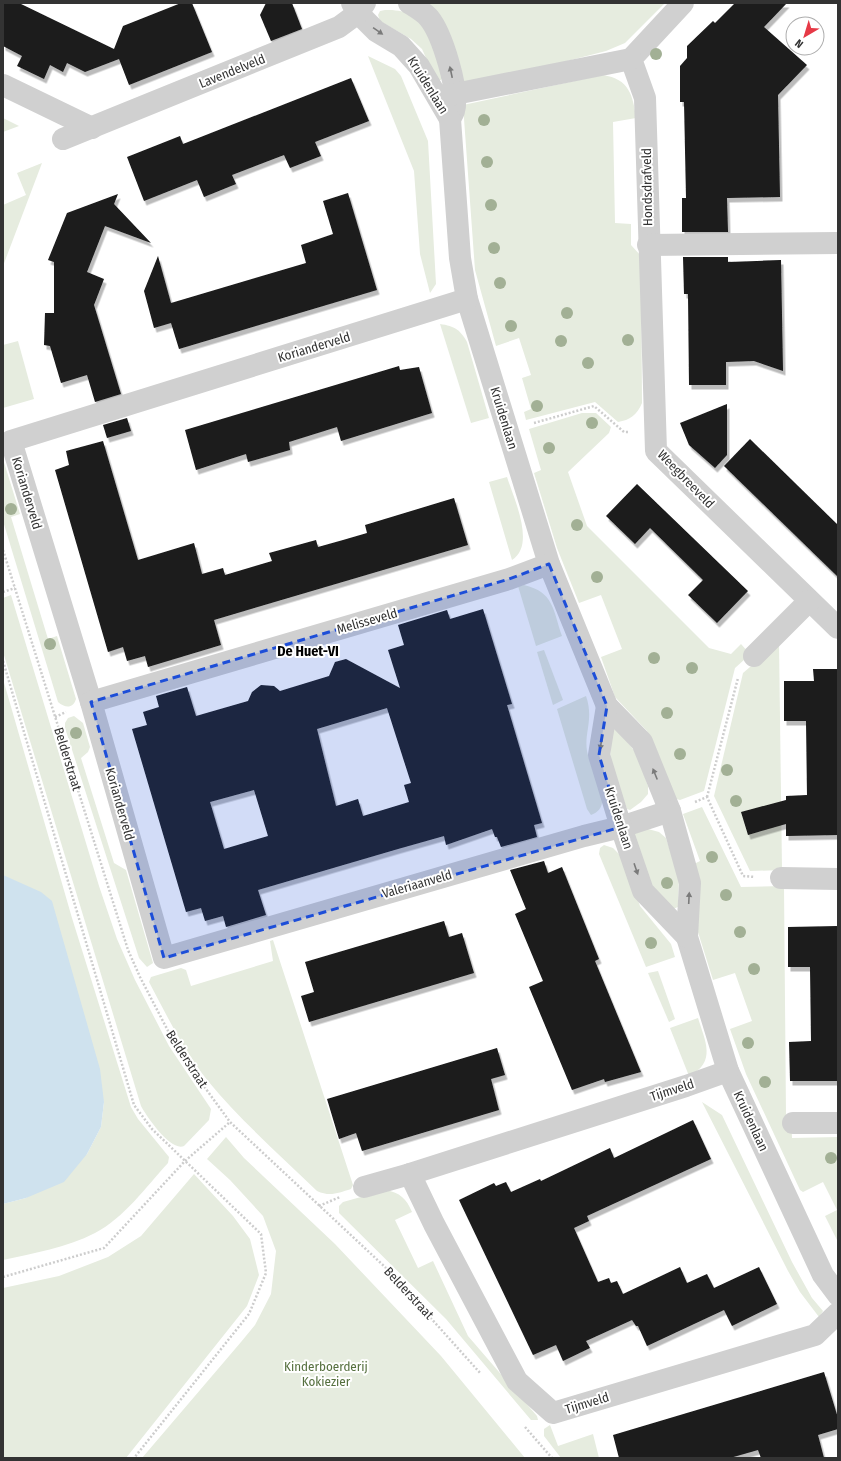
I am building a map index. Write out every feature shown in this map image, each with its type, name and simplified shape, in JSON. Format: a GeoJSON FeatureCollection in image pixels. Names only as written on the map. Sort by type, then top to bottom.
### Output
{"type":"FeatureCollection","features":[{"type":"Feature","properties":{"kind":"street","name":"Kruidenlaan"},"geometry":{"type":"LineString","coordinates":[[409,3],[429,17],[443,45],[452,73],[445,96],[450,120],[460,258],[467,299],[549,564],[607,706],[642,742],[670,810],[690,883],[687,937],[728,1071],[823,1275],[838,1295]]}},
{"type":"Feature","properties":{"kind":"street"},"geometry":{"type":"LineString","coordinates":[[445,96],[631,59],[683,3]]}},
{"type":"Feature","properties":{"kind":"street","name":"Kruidenlaan"},"geometry":{"type":"LineString","coordinates":[[358,6],[376,31],[401,46],[445,96]]}},
{"type":"Feature","properties":{"kind":"street","name":"Lavendelveld"},"geometry":{"type":"LineString","coordinates":[[63,139],[339,27],[358,6]]}},
{"type":"Feature","properties":{"kind":"street","name":"Hondsdrafveld"},"geometry":{"type":"LineString","coordinates":[[631,59],[645,98],[648,245],[652,318]]}},
{"type":"Feature","properties":{"kind":"street"},"geometry":{"type":"LineString","coordinates":[[3,85],[92,128]]}},
{"type":"Feature","properties":{"kind":"street"},"geometry":{"type":"LineString","coordinates":[[648,245],[838,243]]}},
{"type":"Feature","properties":{"kind":"street","name":"Korianderveld"},"geometry":{"type":"LineString","coordinates":[[164,958],[91,702],[11,441],[467,299]]}},
{"type":"Feature","properties":{"kind":"street","name":"Weegbreeveld"},"geometry":{"type":"LineString","coordinates":[[652,318],[656,451],[838,628]]}},
{"type":"Feature","properties":{"kind":"street","name":"Melisseveld"},"geometry":{"type":"LineString","coordinates":[[91,702],[508,579],[549,564]]}},
{"type":"Feature","properties":{"kind":"street"},"geometry":{"type":"LineString","coordinates":[[754,656],[809,601]]}},
{"type":"Feature","properties":{"kind":"street","name":"Kruidenlaan"},"geometry":{"type":"LineString","coordinates":[[607,706],[599,755],[621,827],[644,891],[687,937]]}},
{"type":"Feature","properties":{"kind":"street","name":"Valeriaanveld"},"geometry":{"type":"LineString","coordinates":[[164,958],[584,836],[621,827],[670,810]]}},
{"type":"Feature","properties":{"kind":"street"},"geometry":{"type":"LineString","coordinates":[[781,878],[838,879]]}},
{"type":"Feature","properties":{"kind":"street","name":"Tijmveld"},"geometry":{"type":"LineString","coordinates":[[364,1187],[410,1174],[686,1086],[728,1071]]}},
{"type":"Feature","properties":{"kind":"street"},"geometry":{"type":"LineString","coordinates":[[793,1123],[838,1123]]}},
{"type":"Feature","properties":{"kind":"street","name":"Tijmveld"},"geometry":{"type":"LineString","coordinates":[[410,1174],[434,1224],[517,1381],[553,1413],[815,1335],[838,1313]]}},
{"type":"Feature","properties":{"kind":"path"},"geometry":{"type":"LineString","coordinates":[[508,430],[594,406],[624,432],[655,432]]}},
{"type":"Feature","properties":{"kind":"path","name":"Belderstraat"},"geometry":{"type":"LineString","coordinates":[[3,550],[128,950],[179,1052],[230,1122],[386,1267],[485,1378]]}},
{"type":"Feature","properties":{"kind":"path"},"geometry":{"type":"LineString","coordinates":[[3,592],[15,588]]}},
{"type":"Feature","properties":{"kind":"path"},"geometry":{"type":"LineString","coordinates":[[754,656],[739,672],[707,797],[743,876],[781,878]]}},
{"type":"Feature","properties":{"kind":"path"},"geometry":{"type":"LineString","coordinates":[[3,661],[134,1105],[152,1129],[261,1234],[266,1274],[249,1314],[134,1458]]}},
{"type":"Feature","properties":{"kind":"path"},"geometry":{"type":"LineString","coordinates":[[670,810],[707,797]]}},
{"type":"Feature","properties":{"kind":"path"},"geometry":{"type":"LineString","coordinates":[[3,1277],[104,1248],[185,1161],[230,1122]]}},
{"type":"Feature","properties":{"kind":"path"},"geometry":{"type":"LineString","coordinates":[[520,1420],[552,1458]]}},
{"type":"Feature","properties":{"kind":"highlighted area"},"geometry":{"type":"Polygon","coordinates":[[[549,564],[607,706],[599,755],[621,827],[164,958],[91,702],[509,579],[549,564]]]}},
{"type":"Feature","properties":{"kind":"green space"},"geometry":{"type":"Polygon","coordinates":[[[428,3],[665,3],[625,43],[606,51],[462,88],[428,3]]]}},
{"type":"Feature","properties":{"kind":"green space"},"geometry":{"type":"Polygon","coordinates":[[[380,11],[400,11],[411,15],[420,21],[431,40],[443,77],[441,80],[436,80],[422,49],[411,39],[380,21],[378,15],[380,11]]]}},
{"type":"Feature","properties":{"kind":"green space"},"geometry":{"type":"Polygon","coordinates":[[[368,56],[395,69],[401,76],[428,141],[436,284],[430,293],[420,254],[414,171],[368,56]]]}},
{"type":"Feature","properties":{"kind":"green space"},"geometry":{"type":"Polygon","coordinates":[[[603,75],[619,80],[628,89],[633,102],[636,118],[613,122],[615,223],[631,224],[631,245],[641,256],[642,403],[638,411],[633,416],[618,422],[595,402],[526,420],[524,412],[531,409],[522,378],[531,375],[519,338],[496,346],[475,270],[463,105],[603,75]]]}},
{"type":"Feature","properties":{"kind":"green space"},"geometry":{"type":"Polygon","coordinates":[[[3,118],[19,126],[3,132],[3,118]]]}},
{"type":"Feature","properties":{"kind":"green space"},"geometry":{"type":"Polygon","coordinates":[[[42,163],[3,266],[3,205],[26,195],[17,173],[42,163]]]}},
{"type":"Feature","properties":{"kind":"green space"},"geometry":{"type":"Polygon","coordinates":[[[440,324],[456,329],[462,334],[467,342],[489,418],[471,423],[440,324]]]}},
{"type":"Feature","properties":{"kind":"green space"},"geometry":{"type":"Polygon","coordinates":[[[18,341],[34,399],[3,408],[3,345],[18,341]]]}},
{"type":"Feature","properties":{"kind":"green space"},"geometry":{"type":"Polygon","coordinates":[[[582,413],[596,413],[611,427],[609,433],[568,472],[587,526],[709,648],[731,654],[741,644],[748,652],[745,659],[735,668],[704,791],[680,800],[670,797],[647,731],[615,697],[601,657],[622,649],[601,595],[579,603],[557,548],[534,473],[541,470],[529,429],[582,413]]]}},
{"type":"Feature","properties":{"kind":"green space"},"geometry":{"type":"Polygon","coordinates":[[[3,459],[20,514],[11,517],[48,639],[57,636],[76,699],[71,706],[66,706],[58,702],[3,521],[3,459]]]}},
{"type":"Feature","properties":{"kind":"green space"},"geometry":{"type":"Polygon","coordinates":[[[507,477],[518,509],[523,533],[519,553],[512,560],[489,482],[507,477]]]}},
{"type":"Feature","properties":{"kind":"green space"},"geometry":{"type":"Polygon","coordinates":[[[524,585],[534,588],[547,597],[554,610],[562,636],[536,646],[518,586],[524,585]]]}},
{"type":"Feature","properties":{"kind":"green space"},"geometry":{"type":"Polygon","coordinates":[[[11,595],[99,886],[117,939],[135,980],[169,1046],[211,1109],[209,1120],[184,1146],[173,1144],[166,1139],[148,1118],[141,1106],[3,652],[3,598],[11,595]]]}},
{"type":"Feature","properties":{"kind":"green space"},"geometry":{"type":"Polygon","coordinates":[[[779,642],[782,870],[750,871],[714,796],[743,673],[779,642]]]}},
{"type":"Feature","properties":{"kind":"green space"},"geometry":{"type":"Polygon","coordinates":[[[544,650],[563,700],[553,705],[537,652],[544,650]]]}},
{"type":"Feature","properties":{"kind":"green space"},"geometry":{"type":"Polygon","coordinates":[[[3,679],[72,918],[131,1107],[138,1119],[169,1157],[168,1163],[125,1211],[106,1227],[73,1243],[3,1260],[3,1204],[26,1198],[87,1154],[101,1127],[104,1102],[3,875],[3,679]]]}},
{"type":"Feature","properties":{"kind":"green space"},"geometry":{"type":"Polygon","coordinates":[[[586,696],[589,712],[586,744],[587,751],[602,795],[602,804],[600,808],[597,812],[591,815],[587,809],[557,709],[586,696]]]}},
{"type":"Feature","properties":{"kind":"green space"},"geometry":{"type":"Polygon","coordinates":[[[74,716],[83,723],[90,747],[88,752],[81,758],[114,863],[126,870],[153,963],[147,967],[139,958],[65,728],[65,723],[68,718],[74,716]]]}},
{"type":"Feature","properties":{"kind":"green space"},"geometry":{"type":"Polygon","coordinates":[[[616,728],[637,754],[648,786],[648,794],[641,802],[630,810],[627,809],[610,763],[611,732],[616,728]]]}},
{"type":"Feature","properties":{"kind":"green space"},"geometry":{"type":"Polygon","coordinates":[[[702,807],[741,887],[784,886],[786,1115],[791,1115],[792,1138],[838,1137],[838,1242],[825,1216],[837,1210],[823,1182],[803,1192],[800,1190],[746,1074],[730,1029],[752,1021],[735,973],[713,980],[697,929],[694,864],[700,861],[683,814],[702,807]]]}},
{"type":"Feature","properties":{"kind":"green space"},"geometry":{"type":"Polygon","coordinates":[[[648,829],[659,832],[666,838],[679,877],[678,907],[673,909],[651,885],[635,837],[635,833],[648,829]]]}},
{"type":"Feature","properties":{"kind":"green space"},"geometry":{"type":"Polygon","coordinates":[[[604,845],[613,848],[624,859],[640,906],[671,944],[675,957],[646,967],[599,854],[600,848],[604,845]]]}},
{"type":"Feature","properties":{"kind":"green space"},"geometry":{"type":"Polygon","coordinates":[[[273,940],[353,1185],[351,1189],[338,1193],[326,1194],[317,1191],[247,1124],[221,1096],[191,1058],[149,982],[151,977],[181,968],[186,970],[191,986],[273,961],[270,941],[273,940]]]}},
{"type":"Feature","properties":{"kind":"green space"},"geometry":{"type":"Polygon","coordinates":[[[658,971],[675,1019],[669,1022],[648,973],[658,971]]]}},
{"type":"Feature","properties":{"kind":"green space"},"geometry":{"type":"Polygon","coordinates":[[[698,1018],[706,1043],[706,1058],[698,1070],[689,1076],[670,1028],[698,1018]]]}},
{"type":"Feature","properties":{"kind":"green space"},"geometry":{"type":"Polygon","coordinates":[[[702,1102],[722,1115],[792,1262],[812,1298],[823,1311],[819,1317],[800,1292],[788,1271],[702,1102]]]}},
{"type":"Feature","properties":{"kind":"green space","name":"Kinderboerderij Kokiezier"},"geometry":{"type":"Polygon","coordinates":[[[226,1137],[244,1158],[335,1244],[441,1356],[525,1458],[142,1458],[255,1325],[271,1294],[276,1251],[263,1216],[230,1180],[207,1159],[226,1137]]]}},
{"type":"Feature","properties":{"kind":"green space"},"geometry":{"type":"Polygon","coordinates":[[[194,1174],[233,1216],[250,1239],[259,1275],[247,1306],[126,1458],[3,1458],[3,1288],[59,1276],[108,1257],[141,1236],[194,1174]]]}},
{"type":"Feature","properties":{"kind":"green space"},"geometry":{"type":"Polygon","coordinates":[[[386,1190],[402,1197],[412,1212],[395,1220],[418,1268],[433,1261],[468,1336],[537,1416],[538,1420],[531,1420],[446,1319],[339,1213],[339,1206],[343,1202],[386,1190]]]}},
{"type":"Feature","properties":{"kind":"green space"},"geometry":{"type":"Polygon","coordinates":[[[550,1425],[558,1446],[593,1434],[599,1458],[561,1458],[544,1436],[544,1429],[550,1425]]]}},
{"type":"Feature","properties":{"kind":"water"},"geometry":{"type":"Polygon","coordinates":[[[3,875],[41,892],[52,901],[100,1069],[104,1102],[101,1127],[87,1154],[64,1182],[26,1198],[3,1204],[3,875]]]}},
{"type":"Feature","properties":{"kind":"building"},"geometry":{"type":"Polygon","coordinates":[[[3,3],[19,3],[114,49],[123,26],[181,3],[192,3],[212,52],[129,85],[119,59],[85,72],[67,63],[63,72],[50,65],[44,79],[17,66],[22,56],[3,46],[3,3]]]}},
{"type":"Feature","properties":{"kind":"building"},"geometry":{"type":"Polygon","coordinates":[[[266,3],[292,3],[302,29],[271,41],[260,15],[266,3]]]}},
{"type":"Feature","properties":{"kind":"building"},"geometry":{"type":"Polygon","coordinates":[[[735,3],[787,3],[764,27],[785,46],[785,56],[797,56],[807,65],[778,95],[780,197],[727,198],[728,232],[682,232],[682,198],[686,198],[684,102],[680,102],[680,66],[687,58],[687,46],[713,21],[715,23],[735,3]]]}},
{"type":"Feature","properties":{"kind":"building"},"geometry":{"type":"Polygon","coordinates":[[[351,78],[369,121],[315,142],[321,156],[290,168],[284,155],[232,175],[236,184],[204,197],[197,180],[144,201],[127,157],[180,136],[183,144],[351,78]]]}},
{"type":"Feature","properties":{"kind":"building"},"geometry":{"type":"Polygon","coordinates":[[[348,193],[377,290],[179,349],[171,323],[154,328],[144,291],[158,256],[171,303],[306,263],[301,245],[333,234],[323,201],[348,193]]]}},
{"type":"Feature","properties":{"kind":"building"},"geometry":{"type":"Polygon","coordinates":[[[118,194],[114,204],[151,243],[105,226],[87,272],[104,279],[94,305],[121,394],[95,402],[87,375],[61,383],[50,346],[44,345],[45,313],[54,313],[54,262],[48,260],[67,213],[118,194]]]}},
{"type":"Feature","properties":{"kind":"building"},"geometry":{"type":"Polygon","coordinates":[[[683,257],[728,257],[728,262],[781,260],[783,371],[754,361],[726,362],[726,385],[689,385],[688,294],[684,294],[683,257]]]}},
{"type":"Feature","properties":{"kind":"building"},"geometry":{"type":"Polygon","coordinates":[[[399,366],[400,370],[419,367],[432,413],[341,441],[337,427],[289,442],[290,450],[248,462],[246,454],[196,470],[185,430],[399,366]]]}},
{"type":"Feature","properties":{"kind":"building"},"geometry":{"type":"Polygon","coordinates":[[[727,404],[727,455],[715,468],[689,445],[680,423],[727,404]]]}},
{"type":"Feature","properties":{"kind":"building"},"geometry":{"type":"Polygon","coordinates":[[[127,418],[131,431],[107,438],[103,425],[127,418]]]}},
{"type":"Feature","properties":{"kind":"building"},"geometry":{"type":"Polygon","coordinates":[[[750,439],[838,525],[838,577],[724,466],[750,439]]]}},
{"type":"Feature","properties":{"kind":"building"},"geometry":{"type":"Polygon","coordinates":[[[103,441],[138,560],[194,543],[202,574],[223,568],[225,575],[272,561],[269,553],[316,540],[318,547],[367,533],[365,525],[454,498],[468,545],[214,620],[221,645],[148,667],[145,656],[127,661],[123,647],[108,652],[55,470],[69,465],[66,451],[103,441]]]}},
{"type":"Feature","properties":{"kind":"building"},"geometry":{"type":"Polygon","coordinates":[[[637,484],[748,591],[717,623],[688,595],[703,580],[650,528],[635,544],[606,516],[637,484]]]}},
{"type":"Feature","properties":{"kind":"building"},"geometry":{"type":"Polygon","coordinates":[[[483,609],[512,704],[507,705],[542,823],[534,825],[537,837],[501,847],[492,829],[446,845],[444,836],[398,849],[258,890],[266,915],[226,927],[223,916],[205,921],[201,908],[186,912],[132,729],[147,725],[143,712],[159,707],[156,696],[187,687],[196,716],[248,701],[252,692],[261,685],[274,686],[280,691],[329,676],[335,662],[346,659],[400,688],[388,650],[404,645],[398,625],[447,610],[450,619],[483,609]],[[387,708],[317,729],[336,806],[358,799],[363,816],[409,802],[404,785],[411,783],[387,708]],[[254,790],[210,802],[224,849],[268,836],[254,790]]]}},
{"type":"Feature","properties":{"kind":"building"},"geometry":{"type":"Polygon","coordinates":[[[813,669],[838,669],[838,835],[786,836],[786,824],[748,835],[741,812],[786,800],[786,796],[807,795],[806,721],[784,721],[784,681],[814,681],[813,669]]]}},
{"type":"Feature","properties":{"kind":"building"},"geometry":{"type":"Polygon","coordinates":[[[544,861],[548,873],[562,867],[599,959],[595,961],[641,1072],[605,1082],[604,1079],[572,1090],[529,987],[543,981],[515,914],[526,909],[510,870],[544,861]]]}},
{"type":"Feature","properties":{"kind":"building"},"geometry":{"type":"Polygon","coordinates":[[[444,921],[449,937],[462,933],[474,973],[309,1022],[301,996],[314,992],[305,962],[444,921]]]}},
{"type":"Feature","properties":{"kind":"building"},"geometry":{"type":"Polygon","coordinates":[[[838,926],[838,1081],[790,1081],[789,1042],[811,1041],[810,967],[788,967],[788,927],[838,926]]]}},
{"type":"Feature","properties":{"kind":"building"},"geometry":{"type":"Polygon","coordinates":[[[497,1048],[505,1075],[491,1079],[499,1110],[362,1151],[356,1133],[339,1139],[327,1099],[497,1048]]]}},
{"type":"Feature","properties":{"kind":"building"},"geometry":{"type":"Polygon","coordinates":[[[693,1120],[711,1159],[587,1216],[589,1221],[574,1228],[598,1282],[609,1278],[611,1283],[617,1281],[623,1294],[680,1267],[687,1283],[707,1274],[714,1288],[759,1267],[777,1304],[732,1326],[724,1310],[647,1346],[638,1326],[636,1326],[632,1320],[586,1341],[590,1348],[563,1361],[556,1345],[533,1355],[459,1200],[494,1183],[496,1186],[506,1182],[511,1192],[540,1179],[541,1181],[610,1148],[614,1158],[693,1120]]]}},
{"type":"Feature","properties":{"kind":"building"},"geometry":{"type":"Polygon","coordinates":[[[824,1372],[838,1418],[838,1429],[818,1435],[824,1458],[761,1458],[758,1450],[730,1458],[619,1458],[613,1435],[824,1372]]]}},
{"type":"Feature","properties":{"kind":"district","name":"De Huet-VI"},"geometry":{"type":"Point","coordinates":[308,651]}}]}
